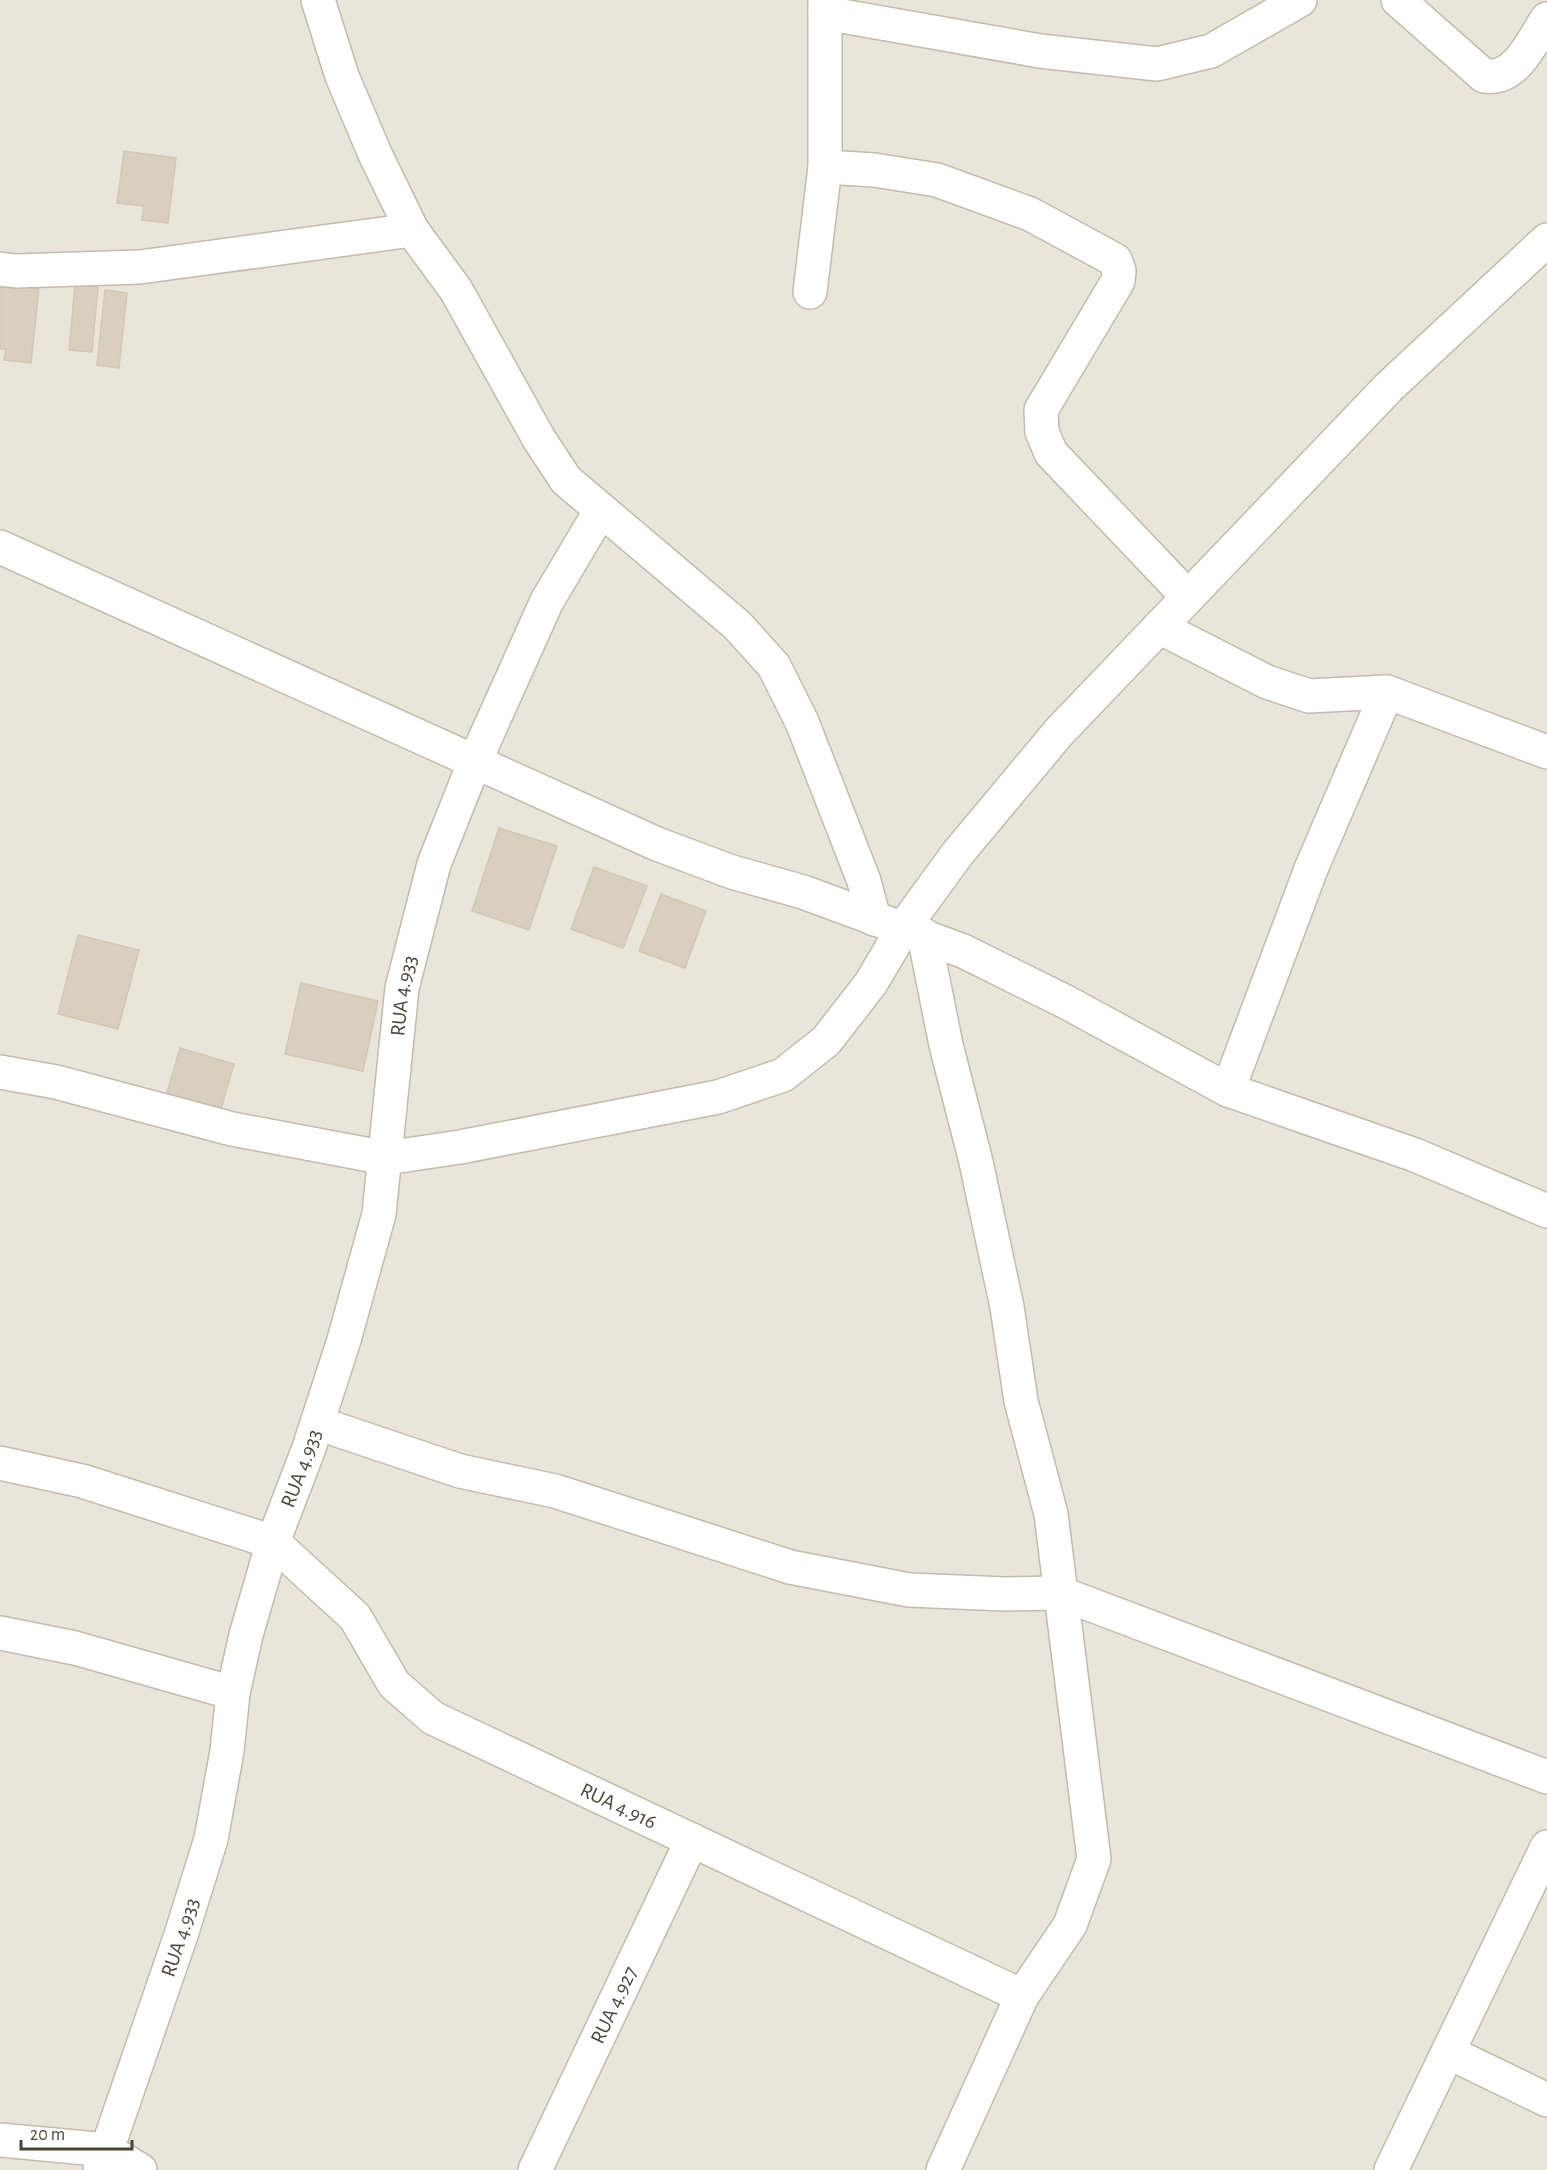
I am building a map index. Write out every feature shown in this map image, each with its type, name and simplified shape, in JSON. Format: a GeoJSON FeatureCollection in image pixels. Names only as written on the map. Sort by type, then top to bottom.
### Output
{"type":"FeatureCollection","features":[{"type":"Feature","properties":{"kind":"street"},"geometry":{"type":"LineString","coordinates":[[318,0],[342,76],[375,154],[412,230],[456,291],[539,440],[566,480],[737,625],[774,666],[802,722],[864,881],[901,927],[946,1045],[976,1162],[1007,1308],[1021,1401],[1051,1514],[1094,1859],[1070,1925],[1022,1996],[943,2170]]}},
{"type":"Feature","properties":{"kind":"street"},"geometry":{"type":"LineString","coordinates":[[810,292],[825,167],[825,7],[1040,51],[1157,64],[1211,51],[1300,0]]}},
{"type":"Feature","properties":{"kind":"street"},"geometry":{"type":"LineString","coordinates":[[1398,0],[1484,76],[1497,78],[1509,72],[1547,20]]}},
{"type":"Feature","properties":{"kind":"street"},"geometry":{"type":"LineString","coordinates":[[825,167],[937,180],[1030,214],[1114,260],[1119,271],[1118,281],[1041,410],[1042,432],[1051,453],[1188,597]]}},
{"type":"Feature","properties":{"kind":"street"},"geometry":{"type":"LineString","coordinates":[[0,269],[16,271],[140,267],[412,230]]}},
{"type":"Feature","properties":{"kind":"street"},"geometry":{"type":"LineString","coordinates":[[0,1072],[56,1082],[232,1129],[386,1158],[547,1131],[718,1097],[783,1075],[826,1041],[871,983],[901,927],[958,853],[1059,732],[1389,387],[1547,240]]}},
{"type":"Feature","properties":{"kind":"street","name":"RUA 4.933"},"geometry":{"type":"LineString","coordinates":[[103,2160],[182,1935],[211,1839],[227,1751],[233,1693],[246,1635],[273,1542],[317,1423],[344,1340],[379,1214],[386,1158],[390,1081],[402,988],[434,864],[475,761],[547,601],[601,510]]}},
{"type":"Feature","properties":{"kind":"street"},"geometry":{"type":"LineString","coordinates":[[0,547],[657,844],[901,927],[963,951],[1066,1002],[1228,1090],[1415,1155],[1547,1211]]}},
{"type":"Feature","properties":{"kind":"street"},"geometry":{"type":"LineString","coordinates":[[1159,627],[1268,682],[1309,696],[1387,692],[1547,752]]}},
{"type":"Feature","properties":{"kind":"street"},"geometry":{"type":"LineString","coordinates":[[1228,1090],[1311,869],[1387,692]]}},
{"type":"Feature","properties":{"kind":"street"},"geometry":{"type":"LineString","coordinates":[[317,1423],[460,1471],[555,1491],[790,1567],[909,1590],[1005,1594],[1060,1593],[1547,1777]]}},
{"type":"Feature","properties":{"kind":"street"},"geometry":{"type":"LineString","coordinates":[[0,1463],[82,1481],[273,1542]]}},
{"type":"Feature","properties":{"kind":"street","name":"RUA 4.916"},"geometry":{"type":"LineString","coordinates":[[273,1542],[355,1617],[394,1684],[433,1718],[1022,1996]]}},
{"type":"Feature","properties":{"kind":"street"},"geometry":{"type":"LineString","coordinates":[[0,1633],[75,1648],[233,1693]]}},
{"type":"Feature","properties":{"kind":"street","name":"RUA 4.927"},"geometry":{"type":"LineString","coordinates":[[536,2170],[692,1840]]}},
{"type":"Feature","properties":{"kind":"street"},"geometry":{"type":"LineString","coordinates":[[1391,2170],[1547,1847]]}},
{"type":"Feature","properties":{"kind":"street"},"geometry":{"type":"LineString","coordinates":[[1448,2052],[1547,2100]]}},
{"type":"Feature","properties":{"kind":"street"},"geometry":{"type":"LineString","coordinates":[[0,2140],[103,2160],[140,2170]]}},
{"type":"Feature","properties":{"kind":"shaded area"},"geometry":{"type":"Polygon","coordinates":[[[0,0],[1547,0],[1547,2170],[0,2170],[0,0]]]}},
{"type":"Feature","properties":{"kind":"building"},"geometry":{"type":"Polygon","coordinates":[[[124,151],[176,158],[168,223],[142,220],[144,206],[117,203],[124,151]]]}},
{"type":"Feature","properties":{"kind":"building"},"geometry":{"type":"Polygon","coordinates":[[[0,285],[39,289],[31,363],[4,360],[6,349],[0,349],[0,285]]]}},
{"type":"Feature","properties":{"kind":"building"},"geometry":{"type":"Polygon","coordinates":[[[75,285],[98,287],[92,352],[69,350],[75,285]]]}},
{"type":"Feature","properties":{"kind":"building"},"geometry":{"type":"Polygon","coordinates":[[[105,290],[127,293],[119,368],[97,365],[105,290]]]}},
{"type":"Feature","properties":{"kind":"building"},"geometry":{"type":"Polygon","coordinates":[[[499,828],[557,846],[529,930],[472,911],[499,828]]]}},
{"type":"Feature","properties":{"kind":"building"},"geometry":{"type":"Polygon","coordinates":[[[594,867],[647,886],[623,948],[571,929],[594,867]]]}},
{"type":"Feature","properties":{"kind":"building"},"geometry":{"type":"Polygon","coordinates":[[[661,894],[706,911],[685,968],[639,951],[661,894]]]}},
{"type":"Feature","properties":{"kind":"building"},"geometry":{"type":"Polygon","coordinates":[[[78,935],[139,950],[118,1029],[58,1014],[78,935]]]}},
{"type":"Feature","properties":{"kind":"building"},"geometry":{"type":"Polygon","coordinates":[[[301,983],[378,1001],[363,1071],[285,1054],[301,983]]]}},
{"type":"Feature","properties":{"kind":"building"},"geometry":{"type":"Polygon","coordinates":[[[180,1048],[234,1064],[218,1119],[164,1103],[180,1048]]]}}]}
